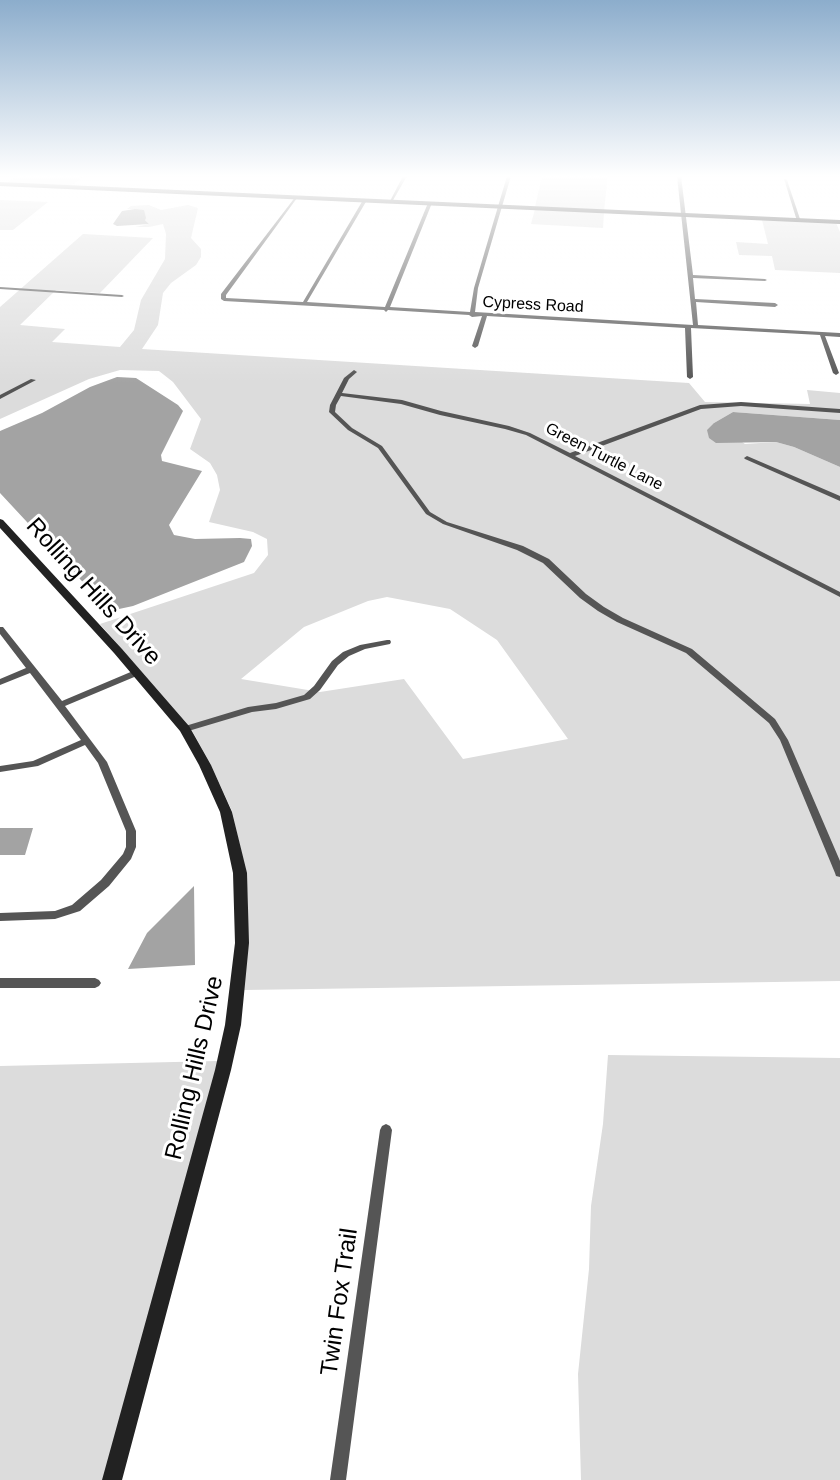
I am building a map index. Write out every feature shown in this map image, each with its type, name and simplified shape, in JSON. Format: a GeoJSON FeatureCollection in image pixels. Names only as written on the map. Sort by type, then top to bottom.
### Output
{"type":"FeatureCollection","features":[{"type":"Feature","properties":{"kind":"street","name":"Cypress Road"},"geometry":{"type":"LineString","coordinates":[[261,245],[224,295],[224,299],[484,316],[840,335]]}},
{"type":"Feature","properties":{"kind":"street"},"geometry":{"type":"LineString","coordinates":[[304,304],[339,245]]}},
{"type":"Feature","properties":{"kind":"street"},"geometry":{"type":"LineString","coordinates":[[386,310],[413,245]]}},
{"type":"Feature","properties":{"kind":"street"},"geometry":{"type":"LineString","coordinates":[[472,315],[476,288],[489,245]]}},
{"type":"Feature","properties":{"kind":"street"},"geometry":{"type":"LineString","coordinates":[[686,245],[696,327]]}},
{"type":"Feature","properties":{"kind":"street"},"geometry":{"type":"LineString","coordinates":[[690,276],[765,279]]}},
{"type":"Feature","properties":{"kind":"street"},"geometry":{"type":"LineString","coordinates":[[0,288],[122,296]]}},
{"type":"Feature","properties":{"kind":"street"},"geometry":{"type":"LineString","coordinates":[[692,300],[775,305]]}},
{"type":"Feature","properties":{"kind":"street"},"geometry":{"type":"LineString","coordinates":[[475,346],[484,316]]}},
{"type":"Feature","properties":{"kind":"street"},"geometry":{"type":"LineString","coordinates":[[688,327],[690,377]]}},
{"type":"Feature","properties":{"kind":"street"},"geometry":{"type":"LineString","coordinates":[[822,334],[836,373]]}},
{"type":"Feature","properties":{"kind":"street"},"geometry":{"type":"LineString","coordinates":[[354,372],[346,378],[332,412],[338,420],[380,447],[428,513],[445,523],[520,548],[546,561],[583,596],[602,609],[620,620],[689,651],[772,721],[784,740],[840,873]]}},
{"type":"Feature","properties":{"kind":"street"},"geometry":{"type":"LineString","coordinates":[[0,397],[33,380]]}},
{"type":"Feature","properties":{"kind":"street","name":"Green Turtle Lane"},"geometry":{"type":"LineString","coordinates":[[338,394],[393,400],[528,434],[840,595]]}},
{"type":"Feature","properties":{"kind":"street"},"geometry":{"type":"LineString","coordinates":[[571,455],[700,407],[741,404],[840,411]]}},
{"type":"Feature","properties":{"kind":"street"},"geometry":{"type":"LineString","coordinates":[[747,458],[840,499]]}},
{"type":"Feature","properties":{"kind":"street","name":"Rolling Hills Drive"},"geometry":{"type":"LineString","coordinates":[[0,522],[185,729],[216,785],[235,841],[243,907],[239,983],[223,1070],[112,1480]]}},
{"type":"Feature","properties":{"kind":"street"},"geometry":{"type":"LineString","coordinates":[[0,629],[102,762],[131,831],[131,847],[127,856],[105,883],[76,908],[55,915],[0,917]]}},
{"type":"Feature","properties":{"kind":"street"},"geometry":{"type":"LineString","coordinates":[[185,729],[251,709],[276,706],[307,697],[317,688],[335,663],[346,654],[363,647],[387,642]]}},
{"type":"Feature","properties":{"kind":"street"},"geometry":{"type":"LineString","coordinates":[[0,682],[32,669]]}},
{"type":"Feature","properties":{"kind":"street"},"geometry":{"type":"LineString","coordinates":[[60,705],[136,673]]}},
{"type":"Feature","properties":{"kind":"street"},"geometry":{"type":"LineString","coordinates":[[0,769],[35,764],[87,741]]}},
{"type":"Feature","properties":{"kind":"street"},"geometry":{"type":"LineString","coordinates":[[0,983],[95,983]]}},
{"type":"Feature","properties":{"kind":"street","name":"Twin Fox Trail"},"geometry":{"type":"LineString","coordinates":[[338,1480],[386,1130]]}},
{"type":"Feature","properties":{"kind":"shaded area"},"geometry":{"type":"Polygon","coordinates":[[[70,245],[146,245],[100,293],[56,290],[20,325],[65,329],[52,342],[120,347],[134,330],[141,300],[165,259],[166,245],[197,245],[201,249],[201,257],[196,265],[171,283],[163,293],[158,325],[142,349],[689,383],[705,402],[810,404],[807,390],[840,393],[840,420],[733,412],[714,423],[745,444],[776,442],[794,447],[840,467],[840,981],[244,990],[248,905],[246,872],[232,811],[190,727],[100,624],[254,573],[268,555],[267,539],[253,532],[209,522],[220,490],[217,475],[210,463],[190,449],[201,419],[173,382],[159,371],[120,370],[89,379],[0,419],[0,307],[70,245]],[[387,597],[368,601],[304,627],[241,679],[320,692],[404,679],[463,759],[568,739],[497,640],[450,609],[387,597]]]}},
{"type":"Feature","properties":{"kind":"shaded area"},"geometry":{"type":"Polygon","coordinates":[[[737,245],[840,245],[840,273],[775,270],[772,256],[739,255],[737,245]]]}},
{"type":"Feature","properties":{"kind":"shaded area"},"geometry":{"type":"Polygon","coordinates":[[[117,377],[136,378],[178,405],[183,411],[161,455],[162,461],[202,471],[169,525],[174,535],[195,539],[251,539],[252,546],[244,562],[133,606],[119,609],[106,607],[0,493],[0,431],[42,413],[90,387],[117,377]]]}},
{"type":"Feature","properties":{"kind":"shaded area"},"geometry":{"type":"Polygon","coordinates":[[[733,412],[840,420],[840,467],[794,447],[776,442],[716,443],[709,438],[707,430],[733,412]]]}},
{"type":"Feature","properties":{"kind":"shaded area"},"geometry":{"type":"Polygon","coordinates":[[[0,828],[33,828],[25,855],[0,855],[0,828]]]}},
{"type":"Feature","properties":{"kind":"shaded area"},"geometry":{"type":"Polygon","coordinates":[[[194,886],[195,965],[128,969],[147,933],[194,886]]]}},
{"type":"Feature","properties":{"kind":"shaded area"},"geometry":{"type":"Polygon","coordinates":[[[608,1055],[840,1058],[840,1480],[581,1480],[578,1374],[589,1269],[591,1206],[603,1124],[608,1055]]]}},
{"type":"Feature","properties":{"kind":"shaded area"},"geometry":{"type":"Polygon","coordinates":[[[218,1061],[103,1480],[0,1480],[0,1066],[218,1061]]]}}]}
